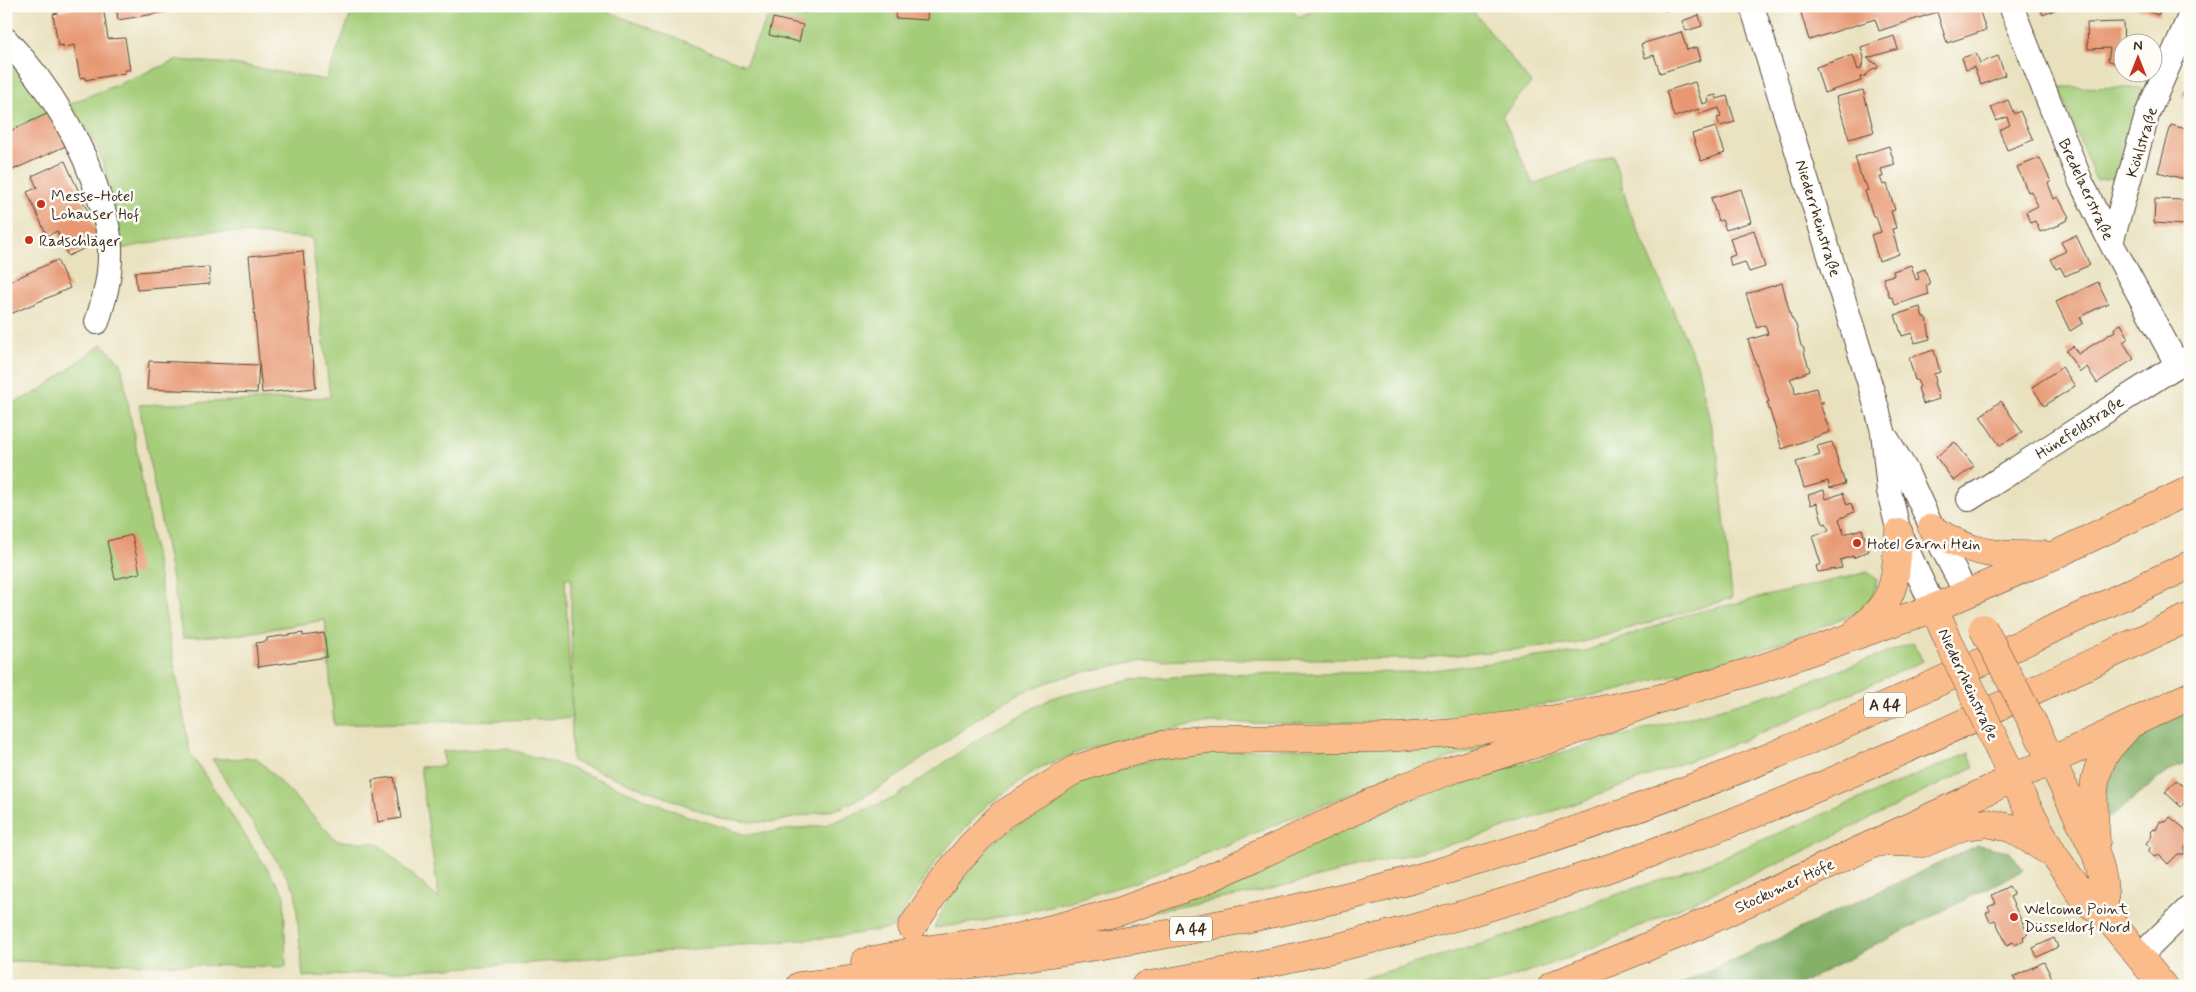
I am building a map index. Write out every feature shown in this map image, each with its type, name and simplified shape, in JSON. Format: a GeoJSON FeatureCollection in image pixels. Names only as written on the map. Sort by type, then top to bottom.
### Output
{"type":"FeatureCollection","features":[{"type":"Feature","properties":{"kind":"main road"},"geometry":{"type":"LineString","coordinates":[[784,986],[844,966],[925,950],[1016,938],[1121,911],[1199,883],[1407,786],[1448,771],[1563,735],[1662,698],[1760,669],[1934,608],[2055,555],[2190,490]]}},
{"type":"Feature","properties":{"kind":"main road"},"geometry":{"type":"LineString","coordinates":[[1932,528],[1948,540],[1973,550],[2018,555],[2055,555]]}},
{"type":"Feature","properties":{"kind":"main road"},"geometry":{"type":"LineString","coordinates":[[1849,638],[1876,616],[1890,595],[1896,570],[1899,533]]}},
{"type":"Feature","properties":{"kind":"main road","name":"A 44"},"geometry":{"type":"LineString","coordinates":[[800,986],[952,968],[1223,924],[1341,898],[1450,869],[1595,822],[1698,785],[1802,743],[2190,565]]}},
{"type":"Feature","properties":{"kind":"main road","name":"Niederrheinstraße"},"geometry":{"type":"LineString","coordinates":[[1966,593],[2034,725],[2096,854],[2104,877],[2106,891],[2104,914]]}},
{"type":"Feature","properties":{"kind":"main road","name":"Niederrheinstraße"},"geometry":{"type":"LineString","coordinates":[[1934,608],[1996,743],[2053,854],[2088,903],[2104,914],[2164,986]]}},
{"type":"Feature","properties":{"kind":"main road"},"geometry":{"type":"LineString","coordinates":[[1145,986],[1284,958],[1449,919],[1550,888],[1661,850],[1780,804],[1958,725],[2190,617]]}},
{"type":"Feature","properties":{"kind":"main road","name":"Stockumer Höfe"},"geometry":{"type":"LineString","coordinates":[[1552,986],[1693,928],[2190,696]]}},
{"type":"Feature","properties":{"kind":"main road"},"geometry":{"type":"LineString","coordinates":[[912,926],[946,876],[971,846],[1002,815],[1076,770],[1120,755],[1162,744],[1208,739],[1383,738],[1456,733],[1546,721],[1662,698]]}},
{"type":"Feature","properties":{"kind":"main road"},"geometry":{"type":"LineString","coordinates":[[2096,854],[2093,794],[2096,776],[2104,756],[2130,724]]}},
{"type":"Feature","properties":{"kind":"main road"},"geometry":{"type":"LineString","coordinates":[[1875,842],[1924,842],[1964,826],[1988,823],[2011,828],[2053,854]]}},
{"type":"Feature","properties":{"kind":"street","name":"Niederrheinstraße"},"geometry":{"type":"LineString","coordinates":[[1752,6],[1872,391],[1883,431],[1889,491],[1899,533],[1934,608]]}},
{"type":"Feature","properties":{"kind":"street","name":"Bredelaerstraße"},"geometry":{"type":"LineString","coordinates":[[2012,6],[2081,182],[2111,243],[2183,360]]}},
{"type":"Feature","properties":{"kind":"street","name":"Köhlstraße"},"geometry":{"type":"LineString","coordinates":[[2111,243],[2148,112],[2190,16]]}},
{"type":"Feature","properties":{"kind":"street"},"geometry":{"type":"LineString","coordinates":[[6,40],[32,68],[66,117],[93,177],[106,220],[110,255],[106,293],[97,322]]}},
{"type":"Feature","properties":{"kind":"street","name":"Hünefeldstraße"},"geometry":{"type":"LineString","coordinates":[[1969,499],[2183,360]]}},
{"type":"Feature","properties":{"kind":"street","name":"Niederrheinstraße"},"geometry":{"type":"LineString","coordinates":[[1883,431],[1905,469],[1932,528],[1966,593]]}},
{"type":"Feature","properties":{"kind":"street"},"geometry":{"type":"LineString","coordinates":[[2139,957],[2190,907]]}},
{"type":"Feature","properties":{"kind":"green space"},"geometry":{"type":"Polygon","coordinates":[[[354,6],[593,6],[745,65],[773,6],[1289,6],[1298,17],[1325,6],[1469,6],[1531,83],[1502,116],[1533,184],[1613,155],[1629,210],[1697,364],[1718,457],[1732,598],[1576,644],[1414,659],[1210,659],[1132,662],[1093,670],[1057,679],[1027,690],[995,706],[898,776],[865,796],[840,808],[775,822],[751,822],[719,818],[572,761],[572,718],[334,725],[325,620],[242,634],[183,638],[139,405],[330,397],[312,238],[209,231],[120,249],[110,189],[96,144],[84,125],[67,105],[177,60],[233,64],[326,80],[354,6]],[[571,577],[565,579],[572,713],[571,577]]]}},
{"type":"Feature","properties":{"kind":"green space"},"geometry":{"type":"Polygon","coordinates":[[[6,50],[53,111],[6,133],[6,50]]]}},
{"type":"Feature","properties":{"kind":"green space"},"geometry":{"type":"Polygon","coordinates":[[[2058,87],[2144,88],[2134,117],[2119,177],[2096,180],[2058,87]]]}},
{"type":"Feature","properties":{"kind":"green space"},"geometry":{"type":"Polygon","coordinates":[[[102,344],[121,363],[190,753],[284,894],[286,967],[6,961],[6,407],[41,390],[102,344]]]}},
{"type":"Feature","properties":{"kind":"green space"},"geometry":{"type":"Polygon","coordinates":[[[1868,572],[1877,580],[1869,608],[1761,650],[1616,691],[1491,714],[1372,724],[1204,723],[1095,746],[1039,768],[987,805],[938,858],[893,928],[835,937],[532,963],[303,977],[295,890],[212,759],[257,758],[337,841],[377,843],[439,899],[420,767],[444,766],[443,751],[505,748],[573,769],[682,814],[746,835],[826,825],[894,798],[984,735],[1052,698],[1132,680],[1213,674],[1417,672],[1585,651],[1686,615],[1868,572]]]}},
{"type":"Feature","properties":{"kind":"green space"},"geometry":{"type":"Polygon","coordinates":[[[1913,643],[1923,661],[1749,738],[1583,801],[1475,838],[1259,892],[1134,915],[1364,818],[1459,781],[1786,690],[1913,643]]]}},
{"type":"Feature","properties":{"kind":"green space"},"geometry":{"type":"Polygon","coordinates":[[[2190,709],[2190,762],[2167,772],[2109,818],[2103,770],[2124,742],[2190,709]]]}},
{"type":"Feature","properties":{"kind":"green space"},"geometry":{"type":"Polygon","coordinates":[[[1501,742],[1387,779],[1133,883],[1067,902],[984,921],[934,928],[947,901],[990,845],[1048,802],[1089,777],[1160,758],[1249,750],[1501,742]]]}},
{"type":"Feature","properties":{"kind":"green space"},"geometry":{"type":"Polygon","coordinates":[[[1969,753],[1974,767],[1798,854],[1574,956],[1486,986],[1326,986],[1357,980],[1499,939],[1598,901],[1705,864],[1969,753]]]}},
{"type":"Feature","properties":{"kind":"green space"},"geometry":{"type":"Polygon","coordinates":[[[1978,845],[2009,851],[2023,870],[1796,986],[1677,986],[1978,845]]]}},
{"type":"Feature","properties":{"kind":"building"},"geometry":{"type":"Polygon","coordinates":[[[88,6],[103,6],[108,39],[125,38],[130,70],[125,70],[125,73],[85,80],[85,77],[80,78],[74,45],[63,48],[63,45],[58,46],[53,14],[58,13],[58,11],[88,6]]]}},
{"type":"Feature","properties":{"kind":"building"},"geometry":{"type":"Polygon","coordinates":[[[116,6],[165,6],[166,12],[118,20],[116,6]]]}},
{"type":"Feature","properties":{"kind":"building"},"geometry":{"type":"Polygon","coordinates":[[[792,6],[807,6],[805,13],[791,10],[792,6]]]}},
{"type":"Feature","properties":{"kind":"building"},"geometry":{"type":"Polygon","coordinates":[[[896,6],[928,6],[927,20],[895,18],[896,6]]]}},
{"type":"Feature","properties":{"kind":"building"},"geometry":{"type":"Polygon","coordinates":[[[1663,6],[1700,7],[1686,11],[1684,8],[1679,10],[1678,7],[1664,11],[1663,6]]]}},
{"type":"Feature","properties":{"kind":"building"},"geometry":{"type":"Polygon","coordinates":[[[1799,6],[1978,6],[1986,30],[1947,43],[1937,12],[1879,31],[1875,19],[1809,40],[1799,6]]]}},
{"type":"Feature","properties":{"kind":"building"},"geometry":{"type":"Polygon","coordinates":[[[2039,6],[2064,6],[2043,15],[2039,6]]]}},
{"type":"Feature","properties":{"kind":"building"},"geometry":{"type":"Polygon","coordinates":[[[2132,6],[2162,6],[2158,15],[2132,6]]]}},
{"type":"Feature","properties":{"kind":"building"},"geometry":{"type":"Polygon","coordinates":[[[1699,15],[1702,26],[1686,31],[1682,21],[1699,15]]]}},
{"type":"Feature","properties":{"kind":"building"},"geometry":{"type":"Polygon","coordinates":[[[773,18],[803,25],[799,42],[769,35],[773,18]]]}},
{"type":"Feature","properties":{"kind":"building"},"geometry":{"type":"Polygon","coordinates":[[[2123,22],[2123,32],[2114,32],[2114,63],[2108,60],[2110,48],[2088,49],[2087,23],[2123,22]]]}},
{"type":"Feature","properties":{"kind":"building"},"geometry":{"type":"Polygon","coordinates":[[[1681,32],[1687,50],[1697,47],[1701,60],[1660,73],[1654,55],[1645,58],[1641,44],[1681,32]]]}},
{"type":"Feature","properties":{"kind":"building"},"geometry":{"type":"Polygon","coordinates":[[[1894,36],[1898,49],[1867,58],[1878,65],[1877,69],[1874,68],[1865,76],[1860,77],[1861,81],[1824,93],[1816,67],[1853,55],[1858,70],[1861,69],[1864,58],[1861,47],[1894,36]]]}},
{"type":"Feature","properties":{"kind":"building"},"geometry":{"type":"Polygon","coordinates":[[[1976,53],[1980,63],[1998,56],[2005,75],[1981,85],[1974,67],[1966,70],[1962,58],[1976,53]]]}},
{"type":"Feature","properties":{"kind":"building"},"geometry":{"type":"Polygon","coordinates":[[[2190,79],[2190,99],[2182,96],[2190,79]]]}},
{"type":"Feature","properties":{"kind":"building"},"geometry":{"type":"Polygon","coordinates":[[[1695,82],[1702,104],[1709,102],[1708,97],[1716,95],[1717,99],[1727,96],[1735,122],[1720,126],[1717,118],[1721,117],[1719,108],[1700,114],[1699,109],[1674,117],[1666,91],[1695,82]]]}},
{"type":"Feature","properties":{"kind":"building"},"geometry":{"type":"Polygon","coordinates":[[[1863,90],[1874,132],[1849,139],[1836,97],[1863,90]]]}},
{"type":"Feature","properties":{"kind":"building"},"geometry":{"type":"Polygon","coordinates":[[[2008,100],[2014,114],[2020,111],[2033,140],[2007,150],[1999,130],[2010,125],[2007,117],[1997,121],[1991,107],[2008,100]]]}},
{"type":"Feature","properties":{"kind":"building"},"geometry":{"type":"Polygon","coordinates":[[[53,111],[68,145],[6,173],[6,133],[53,111]]]}},
{"type":"Feature","properties":{"kind":"building"},"geometry":{"type":"Polygon","coordinates":[[[2171,125],[2190,130],[2188,180],[2158,172],[2171,125]]]}},
{"type":"Feature","properties":{"kind":"building"},"geometry":{"type":"Polygon","coordinates":[[[1716,127],[1725,153],[1701,161],[1692,134],[1716,127]]]}},
{"type":"Feature","properties":{"kind":"building"},"geometry":{"type":"Polygon","coordinates":[[[1889,146],[1895,165],[1881,169],[1883,177],[1880,177],[1883,185],[1887,184],[1895,210],[1891,211],[1896,228],[1892,229],[1899,254],[1879,261],[1871,235],[1881,232],[1876,216],[1873,216],[1865,191],[1868,190],[1865,182],[1863,183],[1855,157],[1889,146]]]}},
{"type":"Feature","properties":{"kind":"building"},"geometry":{"type":"Polygon","coordinates":[[[2040,158],[2051,182],[2048,183],[2054,199],[2058,197],[2069,217],[2067,218],[2068,220],[2060,225],[2040,232],[2035,221],[2030,223],[2026,212],[2038,206],[2031,191],[2028,192],[2017,167],[2040,158]]]}},
{"type":"Feature","properties":{"kind":"building"},"geometry":{"type":"Polygon","coordinates":[[[65,161],[101,241],[68,256],[57,231],[47,236],[27,192],[37,188],[32,176],[65,161]]]}},
{"type":"Feature","properties":{"kind":"building"},"geometry":{"type":"Polygon","coordinates":[[[1741,189],[1751,222],[1726,230],[1722,220],[1718,221],[1711,198],[1741,189]]]}},
{"type":"Feature","properties":{"kind":"building"},"geometry":{"type":"Polygon","coordinates":[[[2155,199],[2185,200],[2184,225],[2154,223],[2155,199]]]}},
{"type":"Feature","properties":{"kind":"building"},"geometry":{"type":"Polygon","coordinates":[[[1754,230],[1765,267],[1749,272],[1745,262],[1731,266],[1729,257],[1735,255],[1730,238],[1754,230]]]}},
{"type":"Feature","properties":{"kind":"building"},"geometry":{"type":"Polygon","coordinates":[[[2076,235],[2090,265],[2065,276],[2060,267],[2056,269],[2051,259],[2066,251],[2061,242],[2076,235]]]}},
{"type":"Feature","properties":{"kind":"building"},"geometry":{"type":"Polygon","coordinates":[[[303,251],[316,388],[262,393],[249,256],[303,251]]]}},
{"type":"Feature","properties":{"kind":"building"},"geometry":{"type":"Polygon","coordinates":[[[57,260],[70,288],[6,316],[6,283],[57,260]]]}},
{"type":"Feature","properties":{"kind":"building"},"geometry":{"type":"Polygon","coordinates":[[[1911,265],[1916,280],[1919,279],[1917,272],[1925,269],[1930,284],[1926,286],[1929,294],[1895,305],[1892,297],[1890,298],[1883,278],[1894,275],[1893,271],[1911,265]]]}},
{"type":"Feature","properties":{"kind":"building"},"geometry":{"type":"Polygon","coordinates":[[[209,267],[210,284],[137,290],[135,272],[209,267]]]}},
{"type":"Feature","properties":{"kind":"building"},"geometry":{"type":"Polygon","coordinates":[[[2098,282],[2108,303],[2080,317],[2083,323],[2070,331],[2056,302],[2098,282]]]}},
{"type":"Feature","properties":{"kind":"building"},"geometry":{"type":"Polygon","coordinates":[[[1782,283],[1791,317],[1796,325],[1810,371],[1790,379],[1794,386],[1795,394],[1816,388],[1820,402],[1824,402],[1820,404],[1830,432],[1782,449],[1767,402],[1769,402],[1748,340],[1768,334],[1765,325],[1757,328],[1746,294],[1782,283]]]}},
{"type":"Feature","properties":{"kind":"building"},"geometry":{"type":"Polygon","coordinates":[[[1920,307],[1923,317],[1927,319],[1930,339],[1915,343],[1912,333],[1902,336],[1895,315],[1920,307]]]}},
{"type":"Feature","properties":{"kind":"building"},"geometry":{"type":"Polygon","coordinates":[[[2121,324],[2129,338],[2123,342],[2134,359],[2097,383],[2087,367],[2080,372],[2066,351],[2073,346],[2078,354],[2115,331],[2114,328],[2121,324]]]}},
{"type":"Feature","properties":{"kind":"building"},"geometry":{"type":"Polygon","coordinates":[[[1934,350],[1940,372],[1934,374],[1936,382],[1934,382],[1939,399],[1923,404],[1918,388],[1920,387],[1917,380],[1915,380],[1909,358],[1934,350]]]}},
{"type":"Feature","properties":{"kind":"building"},"geometry":{"type":"Polygon","coordinates":[[[149,361],[259,365],[257,393],[147,389],[149,361]]]}},
{"type":"Feature","properties":{"kind":"building"},"geometry":{"type":"Polygon","coordinates":[[[2062,367],[2075,386],[2044,406],[2032,387],[2062,367]]]}},
{"type":"Feature","properties":{"kind":"building"},"geometry":{"type":"Polygon","coordinates":[[[2001,401],[2022,432],[2000,446],[1980,416],[2001,401]]]}},
{"type":"Feature","properties":{"kind":"building"},"geometry":{"type":"Polygon","coordinates":[[[1832,442],[1845,484],[1830,488],[1828,481],[1804,488],[1796,462],[1820,455],[1817,446],[1832,442]]]}},
{"type":"Feature","properties":{"kind":"building"},"geometry":{"type":"Polygon","coordinates":[[[1955,442],[1974,466],[1954,481],[1936,457],[1955,442]]]}},
{"type":"Feature","properties":{"kind":"building"},"geometry":{"type":"Polygon","coordinates":[[[1824,490],[1826,499],[1843,493],[1847,505],[1851,503],[1854,512],[1839,519],[1844,534],[1862,529],[1869,551],[1853,558],[1853,556],[1840,560],[1842,568],[1818,572],[1816,566],[1821,564],[1812,536],[1829,530],[1826,523],[1823,524],[1817,503],[1811,505],[1808,495],[1824,490]]]}},
{"type":"Feature","properties":{"kind":"building"},"geometry":{"type":"Polygon","coordinates":[[[132,535],[140,573],[115,579],[107,541],[132,535]]]}},
{"type":"Feature","properties":{"kind":"building"},"geometry":{"type":"Polygon","coordinates":[[[303,633],[303,636],[324,633],[327,657],[258,667],[256,643],[267,641],[267,638],[303,633]]]}},
{"type":"Feature","properties":{"kind":"building"},"geometry":{"type":"Polygon","coordinates":[[[394,777],[401,818],[378,822],[372,780],[394,777]]]}},
{"type":"Feature","properties":{"kind":"building"},"geometry":{"type":"Polygon","coordinates":[[[2176,780],[2190,792],[2188,806],[2184,803],[2181,807],[2165,792],[2176,780]]]}},
{"type":"Feature","properties":{"kind":"building"},"geometry":{"type":"Polygon","coordinates":[[[2170,817],[2185,829],[2190,841],[2185,847],[2185,854],[2178,854],[2168,864],[2159,855],[2154,857],[2146,843],[2152,836],[2150,832],[2153,829],[2156,830],[2160,821],[2166,822],[2170,817]]]}},
{"type":"Feature","properties":{"kind":"building"},"geometry":{"type":"Polygon","coordinates":[[[2009,886],[2014,895],[2010,897],[2028,934],[2023,937],[2024,940],[2015,945],[2013,942],[2007,945],[1995,920],[1990,922],[1986,913],[1990,911],[1988,907],[1996,903],[1992,895],[2009,886]]]}},
{"type":"Feature","properties":{"kind":"building"},"geometry":{"type":"Polygon","coordinates":[[[2054,938],[2058,947],[2037,957],[2033,948],[2054,938]]]}},
{"type":"Feature","properties":{"kind":"building"},"geometry":{"type":"Polygon","coordinates":[[[2044,962],[2056,986],[2012,986],[2011,984],[2016,982],[2013,977],[2044,962]]]}},
{"type":"Feature","properties":{"kind":"place","name":"Messe-Hotel Lohauser Hof"},"geometry":{"type":"Point","coordinates":[41,204]}},
{"type":"Feature","properties":{"kind":"place","name":"Radschläger"},"geometry":{"type":"Point","coordinates":[29,240]}},
{"type":"Feature","properties":{"kind":"place","name":"Hotel Garni Hein"},"geometry":{"type":"Point","coordinates":[1857,543]}},
{"type":"Feature","properties":{"kind":"place","name":"Welcome Point Düsseldorf Nord"},"geometry":{"type":"Point","coordinates":[2014,917]}}]}
